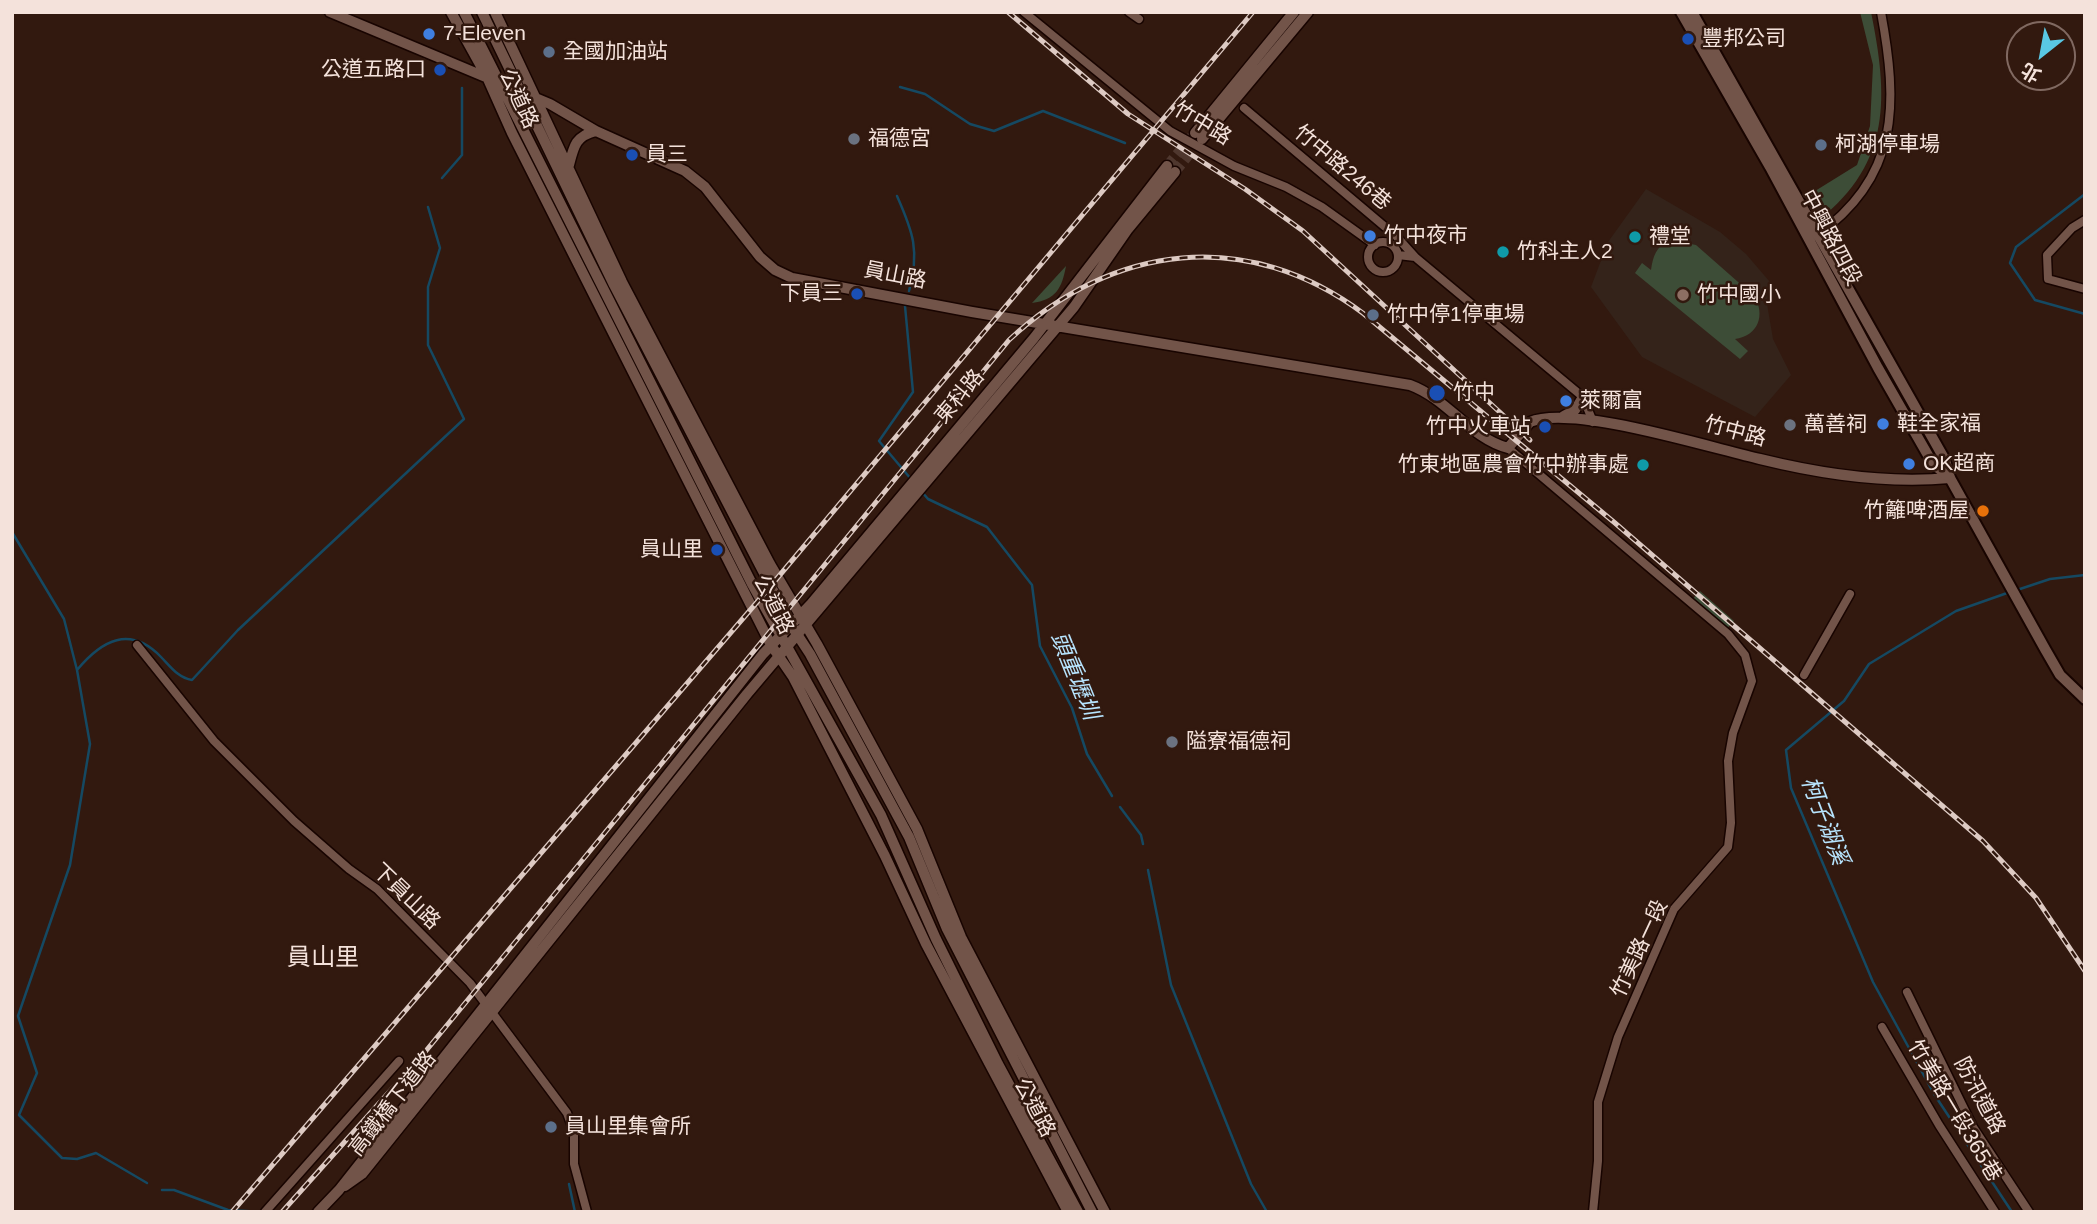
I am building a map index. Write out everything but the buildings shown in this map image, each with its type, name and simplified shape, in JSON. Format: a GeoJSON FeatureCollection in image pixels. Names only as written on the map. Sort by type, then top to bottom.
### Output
{"type":"FeatureCollection","features":[{"type":"Feature","properties":{"kind":"main road","name":"中興路四段"},"geometry":{"type":"LineString","coordinates":[[1681,12],[1814,237]]}},
{"type":"Feature","properties":{"kind":"main road","name":"中興路四段"},"geometry":{"type":"LineString","coordinates":[[1692,12],[1814,237],[1878,368],[1933,464],[1950,478],[2009,579],[2060,675],[2085,699]]}},
{"type":"Feature","properties":{"kind":"street","name":"員山路"},"geometry":{"type":"LineString","coordinates":[[330,12],[533,97],[596,131],[685,171],[705,187],[760,257],[775,270],[792,278],[1045,324],[1410,385],[1436,397],[1492,443],[1508,448]]}},
{"type":"Feature","properties":{"kind":"street","name":"公道路"},"geometry":{"type":"LineString","coordinates":[[451,12],[487,77],[512,133],[748,588],[779,635],[881,815],[936,939],[1078,1212]]}},
{"type":"Feature","properties":{"kind":"street","name":"公道路"},"geometry":{"type":"LineString","coordinates":[[464,12],[748,588],[771,645],[793,677],[885,856],[926,944],[1068,1212]]}},
{"type":"Feature","properties":{"kind":"street","name":"公道路"},"geometry":{"type":"LineString","coordinates":[[482,12],[618,283],[766,568],[791,625],[801,625]]}},
{"type":"Feature","properties":{"kind":"street","name":"公道路"},"geometry":{"type":"LineString","coordinates":[[495,12],[533,97],[569,165],[618,283]]}},
{"type":"Feature","properties":{"kind":"street","name":"竹中路"},"geometry":{"type":"LineString","coordinates":[[1024,12],[1170,131],[1234,166],[1286,187],[1322,207],[1375,245]]}},
{"type":"Feature","properties":{"kind":"street"},"geometry":{"type":"LineString","coordinates":[[1129,12],[1139,19]]}},
{"type":"Feature","properties":{"kind":"street"},"geometry":{"type":"LineString","coordinates":[[1294,12],[1199,136],[1307,12]]}},
{"type":"Feature","properties":{"kind":"street"},"geometry":{"type":"LineString","coordinates":[[1814,237],[1855,200],[1884,153],[1890,127],[1890,98],[1887,47],[1881,12]]}},
{"type":"Feature","properties":{"kind":"street","name":"竹中路246巷"},"geometry":{"type":"LineString","coordinates":[[1244,108],[1397,237],[1415,257]]}},
{"type":"Feature","properties":{"kind":"street"},"geometry":{"type":"LineString","coordinates":[[569,165],[580,136],[596,131]]}},
{"type":"Feature","properties":{"kind":"street","name":"東科路"},"geometry":{"type":"LineString","coordinates":[[801,625],[928,474],[1059,325],[1171,169],[928,474]]}},
{"type":"Feature","properties":{"kind":"street"},"geometry":{"type":"LineString","coordinates":[[2085,220],[2073,228],[2047,255],[2048,279],[2085,289]]}},
{"type":"Feature","properties":{"kind":"street"},"geometry":{"type":"LineString","coordinates":[[2073,228],[2085,231]]}},
{"type":"Feature","properties":{"kind":"street"},"geometry":{"type":"LineString","coordinates":[[1398,255],[1392,269],[1379,271],[1371,266],[1368,257],[1375,245],[1389,243],[1398,255],[1415,257],[1583,397],[1593,422]]}},
{"type":"Feature","properties":{"kind":"street"},"geometry":{"type":"LineString","coordinates":[[1564,417],[1570,414],[1583,397]]}},
{"type":"Feature","properties":{"kind":"street","name":"竹中路"},"geometry":{"type":"LineString","coordinates":[[1508,448],[1530,422],[1564,417],[1691,440],[1760,460],[1852,476],[1924,480],[1950,478]]}},
{"type":"Feature","properties":{"kind":"street","name":"竹美路一段"},"geometry":{"type":"LineString","coordinates":[[1508,448],[1728,634],[1745,655],[1751,673],[1750,690],[1733,733],[1728,761],[1731,823],[1728,847],[1674,909],[1618,1037],[1602,1084],[1592,1212]]}},
{"type":"Feature","properties":{"kind":"street","name":"公道路"},"geometry":{"type":"LineString","coordinates":[[766,568],[917,829],[961,937],[1105,1212]]}},
{"type":"Feature","properties":{"kind":"street"},"geometry":{"type":"LineString","coordinates":[[1804,675],[1850,594]]}},
{"type":"Feature","properties":{"kind":"street"},"geometry":{"type":"LineString","coordinates":[[771,645],[791,625]]}},
{"type":"Feature","properties":{"kind":"street","name":"公道路"},"geometry":{"type":"LineString","coordinates":[[801,625],[909,837],[959,954],[1092,1212]]}},
{"type":"Feature","properties":{"kind":"street","name":"高鐵橋下道路"},"geometry":{"type":"LineString","coordinates":[[487,1007],[786,648],[801,625]]}},
{"type":"Feature","properties":{"kind":"street","name":"下員山路"},"geometry":{"type":"LineString","coordinates":[[137,645],[214,741],[294,821],[349,869],[377,889],[470,982],[571,1123],[574,1164],[587,1212]]}},
{"type":"Feature","properties":{"kind":"street","name":"高鐵橋下道路"},"geometry":{"type":"LineString","coordinates":[[318,1212],[338,1190],[362,1174],[487,1007],[771,645]]}},
{"type":"Feature","properties":{"kind":"street","name":"防汛道路"},"geometry":{"type":"LineString","coordinates":[[1907,992],[1973,1127],[2029,1212]]}},
{"type":"Feature","properties":{"kind":"street","name":"竹美路一段365巷"},"geometry":{"type":"LineString","coordinates":[[1882,1027],[1939,1125],[1995,1212]]}},
{"type":"Feature","properties":{"kind":"street"},"geometry":{"type":"LineString","coordinates":[[265,1212],[399,1061]]}},
{"type":"Feature","properties":{"kind":"shaded area","name":"竹中國小"},"geometry":{"type":"Polygon","coordinates":[[[1646,189],[1720,232],[1746,254],[1770,282],[1767,304],[1773,339],[1791,375],[1755,417],[1642,357],[1591,287],[1608,242],[1646,189]]]}},
{"type":"Feature","properties":{"kind":"green space"},"geometry":{"type":"Polygon","coordinates":[[[1860,12],[1871,12],[1877,43],[1881,99],[1879,126],[1872,151],[1860,175],[1843,198],[1819,220],[1807,196],[1857,165],[1870,126],[1873,65],[1860,12]]]}},
{"type":"Feature","properties":{"kind":"green space"},"geometry":{"type":"Polygon","coordinates":[[[1669,240],[1696,245],[1754,296],[1759,310],[1758,324],[1749,334],[1735,339],[1748,351],[1740,359],[1635,273],[1642,263],[1651,270],[1656,252],[1669,240]]]}},
{"type":"Feature","properties":{"kind":"green space"},"geometry":{"type":"Polygon","coordinates":[[[1066,266],[1056,292],[1047,299],[1032,303],[1066,266]]]}},
{"type":"Feature","properties":{"kind":"green space"},"geometry":{"type":"Polygon","coordinates":[[[1700,591],[1734,621],[1722,634],[1688,604],[1700,591]]]}},
{"type":"Feature","properties":{"kind":"waterway","name":"頭重壢圳"},"geometry":{"type":"LineString","coordinates":[[900,87],[925,94],[970,124],[994,131],[1043,111],[1125,143]]}},
{"type":"Feature","properties":{"kind":"waterway"},"geometry":{"type":"LineString","coordinates":[[442,178],[462,155],[462,88]]}},
{"type":"Feature","properties":{"kind":"waterway","name":"柯子湖溪"},"geometry":{"type":"LineString","coordinates":[[2085,194],[2016,247],[2010,263],[2035,300],[2085,314]]}},
{"type":"Feature","properties":{"kind":"waterway","name":"頭重壢圳"},"geometry":{"type":"LineString","coordinates":[[897,196],[913,242],[914,264],[909,291]]}},
{"type":"Feature","properties":{"kind":"waterway"},"geometry":{"type":"LineString","coordinates":[[77,670],[106,644],[127,639],[150,647],[178,674],[192,680],[238,630],[464,419],[428,345],[428,287],[440,248],[428,207]]}},
{"type":"Feature","properties":{"kind":"waterway","name":"頭重壢圳"},"geometry":{"type":"LineString","coordinates":[[905,306],[913,392],[879,441],[911,479]]}},
{"type":"Feature","properties":{"kind":"waterway","name":"頭重壢圳"},"geometry":{"type":"LineString","coordinates":[[922,492],[928,499],[987,527],[1032,585],[1040,646],[1072,708],[1087,754],[1112,796]]}},
{"type":"Feature","properties":{"kind":"waterway"},"geometry":{"type":"LineString","coordinates":[[12,532],[64,619],[77,670],[90,744],[70,865],[18,1016],[37,1073],[19,1115],[62,1158],[77,1159],[96,1153],[147,1183]]}},
{"type":"Feature","properties":{"kind":"waterway","name":"柯子湖溪"},"geometry":{"type":"LineString","coordinates":[[2017,590],[2050,579],[2085,575]]}},
{"type":"Feature","properties":{"kind":"waterway","name":"柯子湖溪"},"geometry":{"type":"LineString","coordinates":[[2010,592],[1956,611],[1869,664],[1844,701],[1786,750],[1791,788],[1873,982],[1934,1094],[2012,1212]]}},
{"type":"Feature","properties":{"kind":"waterway","name":"頭重壢圳"},"geometry":{"type":"LineString","coordinates":[[1120,807],[1141,835],[1143,844]]}},
{"type":"Feature","properties":{"kind":"waterway","name":"頭重壢圳"},"geometry":{"type":"LineString","coordinates":[[1148,870],[1171,985],[1251,1184],[1267,1212]]}},
{"type":"Feature","properties":{"kind":"waterway"},"geometry":{"type":"LineString","coordinates":[[569,1184],[575,1212]]}},
{"type":"Feature","properties":{"kind":"waterway"},"geometry":{"type":"LineString","coordinates":[[162,1190],[174,1190],[228,1210],[263,1212]]}},
{"type":"Feature","properties":{"kind":"tunnel"},"geometry":{"type":"LineString","coordinates":[[1167,166],[1192,136]]}},
{"type":"Feature","properties":{"kind":"tunnel"},"geometry":{"type":"LineString","coordinates":[[1175,172],[1201,140]]}},
{"type":"Feature","properties":{"kind":"railway"},"geometry":{"type":"LineString","coordinates":[[1008,12],[1128,114],[1245,189],[1303,231],[1530,440]]}},
{"type":"Feature","properties":{"kind":"railway"},"geometry":{"type":"LineString","coordinates":[[232,1212],[758,601],[1253,12]]}},
{"type":"Feature","properties":{"kind":"railway"},"geometry":{"type":"LineString","coordinates":[[282,1212],[425,1052],[1009,340],[1049,307],[1092,283],[1136,266],[1182,258],[1228,258],[1274,268],[1320,286],[1364,314],[1615,523],[1983,841],[2036,898],[2085,971]]}},
{"type":"Feature","properties":{"kind":"place","name":"7-Eleven"},"geometry":{"type":"Point","coordinates":[429,34]}},
{"type":"Feature","properties":{"kind":"place","name":"豐邦公司"},"geometry":{"type":"Point","coordinates":[1688,39]}},
{"type":"Feature","properties":{"kind":"place","name":"全國加油站"},"geometry":{"type":"Point","coordinates":[549,52]}},
{"type":"Feature","properties":{"kind":"place","name":"公道五路口"},"geometry":{"type":"Point","coordinates":[440,70]}},
{"type":"Feature","properties":{"kind":"place","name":"福德宮"},"geometry":{"type":"Point","coordinates":[854,139]}},
{"type":"Feature","properties":{"kind":"place","name":"柯湖停車場"},"geometry":{"type":"Point","coordinates":[1821,145]}},
{"type":"Feature","properties":{"kind":"place","name":"員三"},"geometry":{"type":"Point","coordinates":[632,155]}},
{"type":"Feature","properties":{"kind":"place","name":"竹中夜市"},"geometry":{"type":"Point","coordinates":[1370,236]}},
{"type":"Feature","properties":{"kind":"place","name":"禮堂"},"geometry":{"type":"Point","coordinates":[1635,237]}},
{"type":"Feature","properties":{"kind":"place","name":"竹科主人2"},"geometry":{"type":"Point","coordinates":[1503,252]}},
{"type":"Feature","properties":{"kind":"place","name":"下員三"},"geometry":{"type":"Point","coordinates":[857,294]}},
{"type":"Feature","properties":{"kind":"place","name":"竹中國小"},"geometry":{"type":"Point","coordinates":[1683,295]}},
{"type":"Feature","properties":{"kind":"place","name":"竹中停1停車場"},"geometry":{"type":"Point","coordinates":[1373,315]}},
{"type":"Feature","properties":{"kind":"place","name":"竹中"},"geometry":{"type":"Point","coordinates":[1437,393]}},
{"type":"Feature","properties":{"kind":"place","name":"萊爾富"},"geometry":{"type":"Point","coordinates":[1566,401]}},
{"type":"Feature","properties":{"kind":"place","name":"鞋全家福"},"geometry":{"type":"Point","coordinates":[1883,424]}},
{"type":"Feature","properties":{"kind":"place","name":"萬善祠"},"geometry":{"type":"Point","coordinates":[1790,425]}},
{"type":"Feature","properties":{"kind":"place","name":"竹中火車站"},"geometry":{"type":"Point","coordinates":[1545,427]}},
{"type":"Feature","properties":{"kind":"place","name":"OK超商"},"geometry":{"type":"Point","coordinates":[1909,464]}},
{"type":"Feature","properties":{"kind":"place","name":"竹東地區農會竹中辦事處"},"geometry":{"type":"Point","coordinates":[1643,465]}},
{"type":"Feature","properties":{"kind":"place","name":"竹籬啤酒屋"},"geometry":{"type":"Point","coordinates":[1983,511]}},
{"type":"Feature","properties":{"kind":"place","name":"員山里"},"geometry":{"type":"Point","coordinates":[717,550]}},
{"type":"Feature","properties":{"kind":"place","name":"隘寮福德祠"},"geometry":{"type":"Point","coordinates":[1172,742]}},
{"type":"Feature","properties":{"kind":"place","name":"員山里集會所"},"geometry":{"type":"Point","coordinates":[551,1127]}},
{"type":"Feature","properties":{"kind":"district","name":"員山里"},"geometry":{"type":"Point","coordinates":[323,958]}}]}
